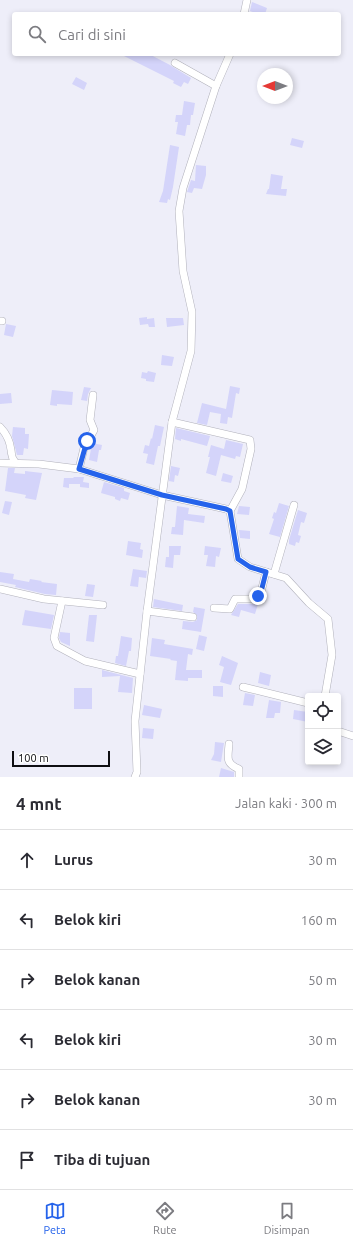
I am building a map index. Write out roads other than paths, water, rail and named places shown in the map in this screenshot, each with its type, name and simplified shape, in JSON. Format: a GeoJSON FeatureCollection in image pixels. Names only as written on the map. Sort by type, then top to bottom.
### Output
{"type":"FeatureCollection","features":[{"type":"Feature","properties":{"kind":"street"},"geometry":{"type":"LineString","coordinates":[[244,12],[247,0]]}},
{"type":"Feature","properties":{"kind":"street"},"geometry":{"type":"LineString","coordinates":[[134,777],[137,772],[135,721],[162,495],[172,422],[190,358],[192,312],[184,280],[182,264],[180,222],[181,200],[183,188],[216,86],[229,56]]}},
{"type":"Feature","properties":{"kind":"street"},"geometry":{"type":"LineString","coordinates":[[175,63],[216,86]]}},
{"type":"Feature","properties":{"kind":"street"},"geometry":{"type":"LineString","coordinates":[[79,469],[84,448],[94,430],[90,420],[93,395]]}},
{"type":"Feature","properties":{"kind":"street"},"geometry":{"type":"LineString","coordinates":[[172,422],[250,440],[251,449],[242,488],[230,511],[238,559],[250,567],[286,578],[309,603],[328,619],[332,655],[326,693]]}},
{"type":"Feature","properties":{"kind":"street"},"geometry":{"type":"LineString","coordinates":[[0,427],[8,440],[11,450],[11,457],[15,462]]}},
{"type":"Feature","properties":{"kind":"street"},"geometry":{"type":"LineString","coordinates":[[0,463],[15,462],[48,464],[79,469],[162,495],[230,511]]}},
{"type":"Feature","properties":{"kind":"street"},"geometry":{"type":"LineString","coordinates":[[274,574],[294,505]]}},
{"type":"Feature","properties":{"kind":"street"},"geometry":{"type":"LineString","coordinates":[[214,608],[230,610],[235,599],[254,599],[261,592],[266,572]]}},
{"type":"Feature","properties":{"kind":"street"},"geometry":{"type":"LineString","coordinates":[[0,589],[44,599],[103,605]]}},
{"type":"Feature","properties":{"kind":"street"},"geometry":{"type":"LineString","coordinates":[[62,601],[54,638],[56,646],[85,661],[140,674]]}},
{"type":"Feature","properties":{"kind":"street"},"geometry":{"type":"LineString","coordinates":[[147,611],[193,617]]}},
{"type":"Feature","properties":{"kind":"street"},"geometry":{"type":"LineString","coordinates":[[244,687],[305,702]]}},
{"type":"Feature","properties":{"kind":"street"},"geometry":{"type":"LineString","coordinates":[[341,732],[353,736]]}},
{"type":"Feature","properties":{"kind":"street"},"geometry":{"type":"LineString","coordinates":[[229,744],[228,762],[230,765],[239,769],[239,777]]}}]}
